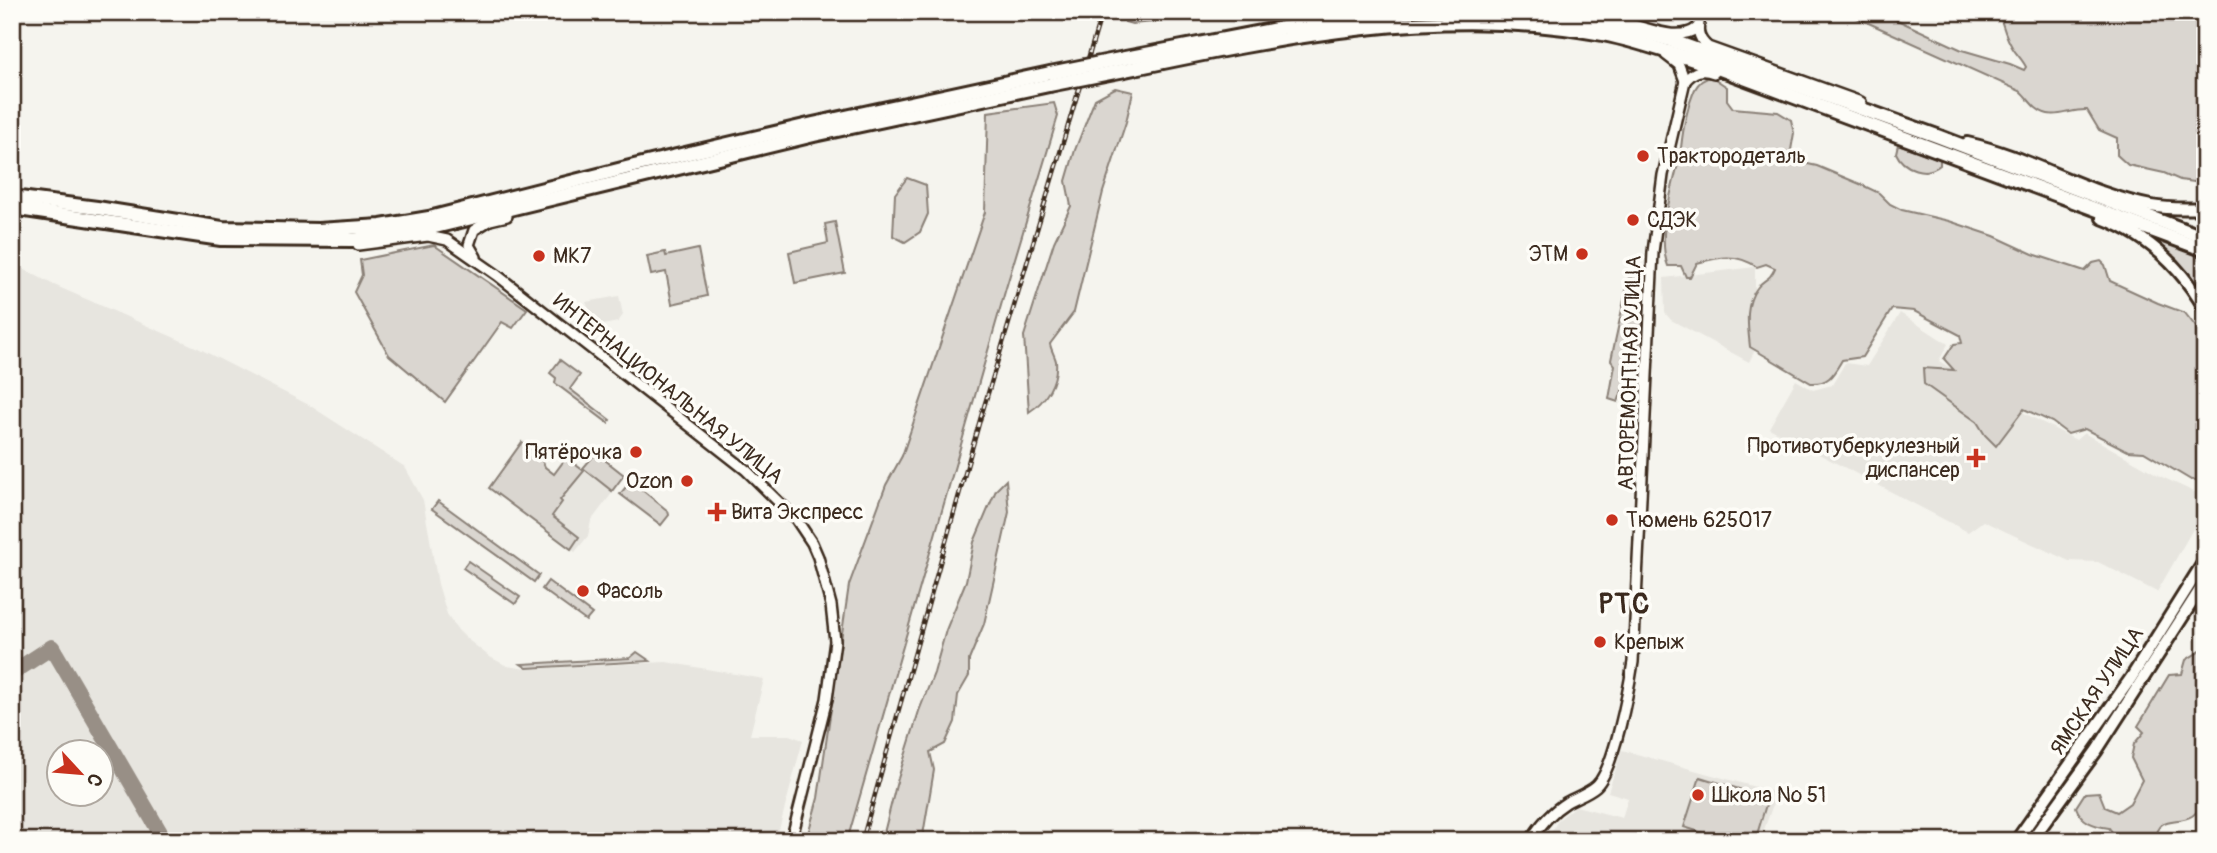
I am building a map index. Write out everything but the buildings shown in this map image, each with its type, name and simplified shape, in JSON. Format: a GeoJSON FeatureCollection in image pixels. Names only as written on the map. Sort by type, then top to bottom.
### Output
{"type":"FeatureCollection","features":[{"type":"Feature","properties":{"kind":"highway"},"geometry":{"type":"LineString","coordinates":[[12,197],[222,228],[318,230],[381,226],[429,218],[813,124],[1125,64],[1282,28],[1407,12]]}},
{"type":"Feature","properties":{"kind":"highway"},"geometry":{"type":"LineString","coordinates":[[1507,12],[1588,21],[1670,40],[1937,136],[2205,238]]}},
{"type":"Feature","properties":{"kind":"highway"},"geometry":{"type":"LineString","coordinates":[[1125,64],[1306,36],[1440,21],[1559,27],[1606,34],[1667,51],[2205,250]]}},
{"type":"Feature","properties":{"kind":"highway"},"geometry":{"type":"LineString","coordinates":[[12,208],[197,236],[353,240],[406,233],[1049,79]]}},
{"type":"Feature","properties":{"kind":"main road"},"geometry":{"type":"LineString","coordinates":[[1937,136],[2008,155],[2135,202],[2166,208],[2205,208]]}},
{"type":"Feature","properties":{"kind":"main road"},"geometry":{"type":"LineString","coordinates":[[1977,165],[2110,221],[2136,235],[2175,267],[2192,287],[2205,309]]}},
{"type":"Feature","properties":{"kind":"main road","name":"ЯМСКАЯ УЛИЦА"},"geometry":{"type":"LineString","coordinates":[[2016,841],[2131,678],[2205,560]]}},
{"type":"Feature","properties":{"kind":"main road","name":"ЯМСКАЯ УЛИЦА"},"geometry":{"type":"LineString","coordinates":[[2031,841],[2126,706],[2205,582]]}},
{"type":"Feature","properties":{"kind":"street"},"geometry":{"type":"LineString","coordinates":[[1701,12],[1697,28],[1702,41],[1708,47],[1859,102],[1887,118]]}},
{"type":"Feature","properties":{"kind":"street"},"geometry":{"type":"LineString","coordinates":[[1588,21],[1635,24],[1677,36],[1690,34],[1697,28]]}},
{"type":"Feature","properties":{"kind":"street"},"geometry":{"type":"LineString","coordinates":[[1606,34],[1666,54],[1679,65],[1685,80],[1696,71],[1708,70],[1763,90],[1791,96]]}},
{"type":"Feature","properties":{"kind":"street","name":"АВТОРЕМОНТНАЯ УЛИЦА"},"geometry":{"type":"LineString","coordinates":[[1530,841],[1550,814],[1600,781],[1611,755],[1630,682],[1643,492],[1653,252],[1663,175],[1685,80]]}},
{"type":"Feature","properties":{"kind":"street"},"geometry":{"type":"LineString","coordinates":[[482,264],[469,245],[471,235],[478,226],[546,204],[559,197]]}},
{"type":"Feature","properties":{"kind":"street","name":"ИНТЕРНАЦИОНАЛЬНАЯ УЛИЦА"},"geometry":{"type":"LineString","coordinates":[[320,241],[358,245],[436,237],[447,240],[482,264],[746,470],[796,519],[811,543],[827,585],[835,641],[831,680],[822,722],[791,841]]}},
{"type":"Feature","properties":{"kind":"shaded area"},"geometry":{"type":"Polygon","coordinates":[[[1126,12],[1217,12],[1187,19],[1132,24],[1125,22],[1126,12]]]}},
{"type":"Feature","properties":{"kind":"shaded area"},"geometry":{"type":"Polygon","coordinates":[[[1844,12],[1880,12],[1962,50],[2024,70],[2026,67],[2010,43],[1999,12],[2205,12],[2205,181],[2180,180],[2164,173],[2128,165],[2117,155],[2117,138],[2099,130],[2087,110],[2055,115],[2042,112],[2020,91],[1844,12]]]}},
{"type":"Feature","properties":{"kind":"shaded area"},"geometry":{"type":"Polygon","coordinates":[[[1712,77],[1727,87],[1727,100],[1733,108],[1778,112],[1791,120],[1794,133],[1792,156],[1799,162],[1817,166],[1860,184],[1879,193],[1890,204],[1902,210],[1949,221],[1994,236],[2033,254],[2085,271],[2093,263],[2101,261],[2110,281],[2185,313],[2196,327],[2197,345],[2205,360],[2205,479],[2191,480],[2144,452],[2128,451],[2085,429],[2068,434],[2052,422],[2024,409],[1996,446],[1977,422],[1924,384],[1923,368],[1954,370],[1944,359],[1954,344],[1962,343],[1960,335],[1914,311],[1892,309],[1862,357],[1842,360],[1833,374],[1822,382],[1811,383],[1750,347],[1750,302],[1757,288],[1771,276],[1775,268],[1766,264],[1757,267],[1735,258],[1721,258],[1697,263],[1690,277],[1686,277],[1681,266],[1668,266],[1665,253],[1665,223],[1692,96],[1700,82],[1712,77]]]}},
{"type":"Feature","properties":{"kind":"shaded area"},"geometry":{"type":"Polygon","coordinates":[[[1115,88],[1133,92],[1126,122],[1103,192],[1074,312],[1050,344],[1056,361],[1053,384],[1040,403],[1029,412],[1024,336],[1054,242],[1071,206],[1066,181],[1075,150],[1095,99],[1115,88]]]}},
{"type":"Feature","properties":{"kind":"shaded area"},"geometry":{"type":"Polygon","coordinates":[[[1054,103],[1058,116],[847,841],[806,841],[818,798],[849,585],[886,485],[902,456],[985,212],[988,112],[1054,103]]]}},
{"type":"Feature","properties":{"kind":"shaded area"},"geometry":{"type":"Polygon","coordinates":[[[1898,144],[1940,159],[1940,165],[1922,171],[1909,167],[1896,153],[1898,144]]]}},
{"type":"Feature","properties":{"kind":"shaded area"},"geometry":{"type":"Polygon","coordinates":[[[907,178],[926,185],[928,214],[920,232],[905,242],[893,236],[895,194],[907,178]]]}},
{"type":"Feature","properties":{"kind":"shaded area"},"geometry":{"type":"Polygon","coordinates":[[[835,222],[845,273],[795,283],[789,252],[828,243],[825,224],[835,222]]]}},
{"type":"Feature","properties":{"kind":"shaded area"},"geometry":{"type":"Polygon","coordinates":[[[2154,237],[2205,256],[2205,300],[2184,270],[2154,237]]]}},
{"type":"Feature","properties":{"kind":"shaded area"},"geometry":{"type":"Polygon","coordinates":[[[434,245],[527,309],[513,328],[502,322],[445,402],[389,355],[354,292],[362,275],[360,260],[434,245]]]}},
{"type":"Feature","properties":{"kind":"shaded area"},"geometry":{"type":"Polygon","coordinates":[[[698,249],[707,296],[672,304],[666,272],[651,275],[647,256],[665,252],[666,256],[698,249]]]}},
{"type":"Feature","properties":{"kind":"shaded area"},"geometry":{"type":"Polygon","coordinates":[[[12,263],[54,285],[198,348],[309,405],[405,467],[423,500],[438,584],[447,614],[467,639],[490,657],[507,666],[527,669],[666,662],[764,679],[750,735],[789,735],[803,740],[776,841],[12,841],[12,263]]]}},
{"type":"Feature","properties":{"kind":"shaded area"},"geometry":{"type":"Polygon","coordinates":[[[1755,267],[1755,350],[1749,362],[1671,320],[1665,313],[1664,278],[1755,267]]]}},
{"type":"Feature","properties":{"kind":"shaded area"},"geometry":{"type":"Polygon","coordinates":[[[1629,277],[1647,282],[1641,339],[1618,402],[1609,399],[1615,365],[1611,360],[1629,277]]]}},
{"type":"Feature","properties":{"kind":"shaded area"},"geometry":{"type":"Polygon","coordinates":[[[619,296],[623,315],[618,322],[603,325],[590,313],[586,302],[619,296]]]}},
{"type":"Feature","properties":{"kind":"shaded area","name":"Противотуберкулезный диспансер"},"geometry":{"type":"Polygon","coordinates":[[[1900,313],[1948,344],[1939,361],[2026,414],[2076,440],[2084,433],[2160,476],[2205,497],[2205,508],[2157,592],[2098,562],[2069,561],[1983,521],[1968,532],[1769,428],[1796,380],[1813,390],[1832,385],[1845,363],[1867,366],[1900,313]]]}},
{"type":"Feature","properties":{"kind":"shaded area"},"geometry":{"type":"Polygon","coordinates":[[[560,360],[580,375],[570,389],[610,420],[608,423],[555,383],[556,378],[550,373],[560,360]]]}},
{"type":"Feature","properties":{"kind":"shaded area"},"geometry":{"type":"Polygon","coordinates":[[[522,442],[539,454],[545,467],[554,474],[566,458],[584,471],[560,500],[562,502],[552,516],[579,537],[571,549],[489,488],[522,442]]]}},
{"type":"Feature","properties":{"kind":"shaded area"},"geometry":{"type":"Polygon","coordinates":[[[596,453],[624,475],[612,491],[583,468],[596,453]]]}},
{"type":"Feature","properties":{"kind":"shaded area"},"geometry":{"type":"Polygon","coordinates":[[[566,458],[613,492],[591,521],[588,536],[575,552],[526,514],[566,458]]]}},
{"type":"Feature","properties":{"kind":"shaded area"},"geometry":{"type":"Polygon","coordinates":[[[1006,480],[1009,512],[984,624],[969,660],[969,676],[958,695],[955,722],[945,744],[930,752],[934,770],[922,841],[882,841],[919,711],[934,673],[946,630],[966,581],[974,542],[996,490],[1006,480]]]}},
{"type":"Feature","properties":{"kind":"shaded area"},"geometry":{"type":"Polygon","coordinates":[[[631,481],[668,511],[669,515],[661,525],[620,494],[631,481]]]}},
{"type":"Feature","properties":{"kind":"shaded area"},"geometry":{"type":"Polygon","coordinates":[[[438,501],[539,575],[534,582],[432,509],[438,501]]]}},
{"type":"Feature","properties":{"kind":"shaded area"},"geometry":{"type":"Polygon","coordinates":[[[468,561],[520,597],[515,604],[463,568],[468,561]]]}},
{"type":"Feature","properties":{"kind":"shaded area"},"geometry":{"type":"Polygon","coordinates":[[[548,581],[592,614],[586,621],[542,589],[548,581]]]}},
{"type":"Feature","properties":{"kind":"shaded area"},"geometry":{"type":"Polygon","coordinates":[[[2205,648],[2205,797],[2192,816],[2164,823],[2156,832],[2154,841],[2119,841],[2109,828],[2085,820],[2076,807],[2085,793],[2099,792],[2105,807],[2117,812],[2130,803],[2142,780],[2131,758],[2134,744],[2144,732],[2138,726],[2169,675],[2182,674],[2186,660],[2205,648]]]}},
{"type":"Feature","properties":{"kind":"shaded area"},"geometry":{"type":"Polygon","coordinates":[[[637,652],[650,661],[527,668],[521,664],[630,658],[637,652]]]}},
{"type":"Feature","properties":{"kind":"shaded area","name":"Школа № 51"},"geometry":{"type":"Polygon","coordinates":[[[1622,750],[1777,793],[1760,841],[1547,841],[1558,820],[1576,806],[1622,818],[1628,798],[1608,792],[1622,750]]]}},
{"type":"Feature","properties":{"kind":"shaded area"},"geometry":{"type":"Polygon","coordinates":[[[1700,777],[1768,798],[1755,841],[1729,841],[1684,827],[1700,777]]]}},
{"type":"Feature","properties":{"kind":"taxiway"},"geometry":{"type":"LineString","coordinates":[[12,673],[52,647],[165,841]]}},
{"type":"Feature","properties":{"kind":"railway"},"geometry":{"type":"LineString","coordinates":[[862,841],[980,420],[1102,12]]}},
{"type":"Feature","properties":{"kind":"place","name":"Трактородеталь"},"geometry":{"type":"Point","coordinates":[1643,156]}},
{"type":"Feature","properties":{"kind":"place","name":"СДЭК"},"geometry":{"type":"Point","coordinates":[1633,220]}},
{"type":"Feature","properties":{"kind":"place","name":"ЭТМ"},"geometry":{"type":"Point","coordinates":[1582,254]}},
{"type":"Feature","properties":{"kind":"place","name":"МК7"},"geometry":{"type":"Point","coordinates":[539,256]}},
{"type":"Feature","properties":{"kind":"place","name":"Пятёрочка"},"geometry":{"type":"Point","coordinates":[636,452]}},
{"type":"Feature","properties":{"kind":"place","name":"Противотуберкулезный диспансер"},"geometry":{"type":"Point","coordinates":[1976,458]}},
{"type":"Feature","properties":{"kind":"place","name":"Ozon"},"geometry":{"type":"Point","coordinates":[687,481]}},
{"type":"Feature","properties":{"kind":"place","name":"Вита Экспресс"},"geometry":{"type":"Point","coordinates":[717,512]}},
{"type":"Feature","properties":{"kind":"place","name":"Тюмень 625017"},"geometry":{"type":"Point","coordinates":[1612,520]}},
{"type":"Feature","properties":{"kind":"place","name":"Фасоль"},"geometry":{"type":"Point","coordinates":[583,591]}},
{"type":"Feature","properties":{"kind":"place","name":"Крепыж"},"geometry":{"type":"Point","coordinates":[1600,642]}},
{"type":"Feature","properties":{"kind":"place","name":"Школа № 51"},"geometry":{"type":"Point","coordinates":[1698,795]}},
{"type":"Feature","properties":{"kind":"district","name":"РТС"},"geometry":{"type":"Point","coordinates":[1625,604]}}]}
